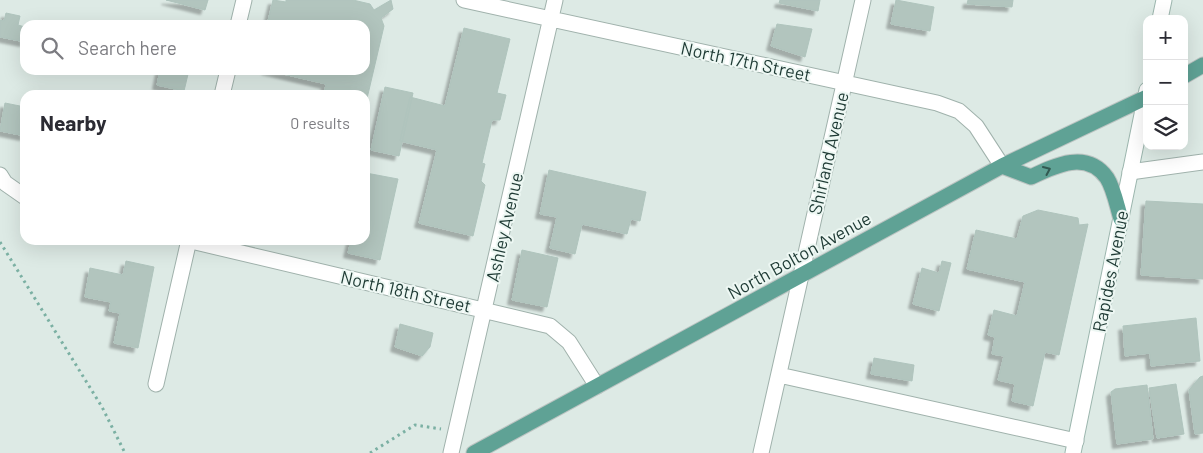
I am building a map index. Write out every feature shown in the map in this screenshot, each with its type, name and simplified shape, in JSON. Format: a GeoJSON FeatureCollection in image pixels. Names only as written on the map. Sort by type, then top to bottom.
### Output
{"type":"FeatureCollection","features":[{"type":"Feature","properties":{"kind":"main road"},"geometry":{"type":"LineString","coordinates":[[1188,74],[1203,65]]}},
{"type":"Feature","properties":{"kind":"main road","name":"North Bolton Avenue"},"geometry":{"type":"LineString","coordinates":[[474,453],[1002,166],[1143,96]]}},
{"type":"Feature","properties":{"kind":"main road"},"geometry":{"type":"LineString","coordinates":[[1002,166],[1031,177],[1064,163],[1080,161],[1098,168],[1108,179],[1121,218]]}},
{"type":"Feature","properties":{"kind":"street"},"geometry":{"type":"LineString","coordinates":[[239,20],[244,0]]}},
{"type":"Feature","properties":{"kind":"street","name":"North 17th Street"},"geometry":{"type":"LineString","coordinates":[[464,0],[937,103],[959,112],[976,126],[1002,166]]}},
{"type":"Feature","properties":{"kind":"street","name":"Ashley Avenue"},"geometry":{"type":"LineString","coordinates":[[451,453],[486,310],[555,0]]}},
{"type":"Feature","properties":{"kind":"street","name":"Shirland Avenue"},"geometry":{"type":"LineString","coordinates":[[761,453],[863,0]]}},
{"type":"Feature","properties":{"kind":"street"},"geometry":{"type":"LineString","coordinates":[[1161,15],[1164,0]]}},
{"type":"Feature","properties":{"kind":"street"},"geometry":{"type":"LineString","coordinates":[[223,90],[227,75]]}},
{"type":"Feature","properties":{"kind":"street","name":"Rapides Avenue"},"geometry":{"type":"LineString","coordinates":[[1075,447],[1144,105]]}},
{"type":"Feature","properties":{"kind":"street"},"geometry":{"type":"LineString","coordinates":[[1130,172],[1203,162]]}},
{"type":"Feature","properties":{"kind":"street"},"geometry":{"type":"LineString","coordinates":[[0,175],[4,183],[20,194]]}},
{"type":"Feature","properties":{"kind":"street"},"geometry":{"type":"LineString","coordinates":[[156,384],[187,245]]}},
{"type":"Feature","properties":{"kind":"street","name":"North 18th Street"},"geometry":{"type":"LineString","coordinates":[[209,245],[550,326],[569,342],[597,386]]}},
{"type":"Feature","properties":{"kind":"street"},"geometry":{"type":"LineString","coordinates":[[779,375],[1075,447]]}},
{"type":"Feature","properties":{"kind":"path"},"geometry":{"type":"LineString","coordinates":[[0,242],[102,407],[125,453]]}},
{"type":"Feature","properties":{"kind":"path"},"geometry":{"type":"LineString","coordinates":[[370,453],[415,424],[456,432]]}},
{"type":"Feature","properties":{"kind":"building"},"geometry":{"type":"Polygon","coordinates":[[[166,0],[208,0],[205,10],[166,0]]]}},
{"type":"Feature","properties":{"kind":"building"},"geometry":{"type":"Polygon","coordinates":[[[273,0],[286,2],[286,0],[353,0],[370,4],[374,10],[391,0],[393,9],[381,18],[384,26],[369,90],[325,90],[326,84],[287,75],[370,75],[370,20],[268,20],[273,0]]]}},
{"type":"Feature","properties":{"kind":"building"},"geometry":{"type":"Polygon","coordinates":[[[780,0],[820,0],[818,11],[779,3],[780,0]]]}},
{"type":"Feature","properties":{"kind":"building"},"geometry":{"type":"Polygon","coordinates":[[[896,0],[934,7],[930,31],[891,24],[896,0]]]}},
{"type":"Feature","properties":{"kind":"building"},"geometry":{"type":"Polygon","coordinates":[[[968,0],[1013,0],[1012,7],[967,4],[968,0]]]}},
{"type":"Feature","properties":{"kind":"building"},"geometry":{"type":"Polygon","coordinates":[[[6,13],[20,16],[18,25],[20,26],[20,41],[0,37],[0,20],[4,21],[6,13]]]}},
{"type":"Feature","properties":{"kind":"building"},"geometry":{"type":"Polygon","coordinates":[[[777,24],[812,29],[805,57],[771,46],[777,24]]]}},
{"type":"Feature","properties":{"kind":"building"},"geometry":{"type":"Polygon","coordinates":[[[464,28],[510,39],[497,93],[506,95],[500,120],[492,120],[482,163],[485,164],[481,181],[485,185],[473,236],[419,223],[437,150],[400,141],[410,97],[445,106],[464,28]]]}},
{"type":"Feature","properties":{"kind":"building"},"geometry":{"type":"Polygon","coordinates":[[[159,75],[188,75],[184,90],[157,85],[159,75]]]}},
{"type":"Feature","properties":{"kind":"building"},"geometry":{"type":"Polygon","coordinates":[[[385,87],[413,93],[399,156],[371,150],[385,87]]]}},
{"type":"Feature","properties":{"kind":"building"},"geometry":{"type":"Polygon","coordinates":[[[5,103],[20,106],[20,135],[0,131],[5,103]]]}},
{"type":"Feature","properties":{"kind":"building"},"geometry":{"type":"Polygon","coordinates":[[[549,170],[646,192],[640,221],[631,219],[627,234],[582,224],[575,254],[550,248],[557,217],[540,214],[549,170]]]}},
{"type":"Feature","properties":{"kind":"building"},"geometry":{"type":"Polygon","coordinates":[[[370,174],[398,179],[380,260],[348,253],[350,245],[370,245],[370,174]]]}},
{"type":"Feature","properties":{"kind":"building"},"geometry":{"type":"Polygon","coordinates":[[[1146,201],[1203,204],[1203,279],[1141,275],[1146,201]]]}},
{"type":"Feature","properties":{"kind":"building"},"geometry":{"type":"Polygon","coordinates":[[[1038,210],[1078,218],[1079,225],[1088,224],[1059,355],[1045,352],[1033,406],[1012,401],[1015,384],[998,380],[1004,356],[992,354],[995,337],[988,335],[994,310],[1017,316],[1025,282],[967,269],[976,230],[1017,239],[1023,216],[1038,210]]]}},
{"type":"Feature","properties":{"kind":"building"},"geometry":{"type":"Polygon","coordinates":[[[522,250],[558,258],[547,307],[512,300],[522,250]]]}},
{"type":"Feature","properties":{"kind":"building"},"geometry":{"type":"Polygon","coordinates":[[[126,261],[154,267],[138,348],[114,343],[120,313],[109,311],[111,302],[85,297],[90,268],[123,275],[126,261]]]}},
{"type":"Feature","properties":{"kind":"building"},"geometry":{"type":"Polygon","coordinates":[[[942,261],[951,263],[939,311],[913,304],[922,268],[939,273],[942,261]]]}},
{"type":"Feature","properties":{"kind":"building"},"geometry":{"type":"Polygon","coordinates":[[[1196,318],[1200,361],[1151,366],[1150,353],[1125,356],[1123,326],[1196,318]]]}},
{"type":"Feature","properties":{"kind":"building"},"geometry":{"type":"Polygon","coordinates":[[[400,324],[433,333],[430,347],[422,356],[395,347],[400,324]]]}},
{"type":"Feature","properties":{"kind":"building"},"geometry":{"type":"Polygon","coordinates":[[[874,358],[914,365],[912,381],[871,374],[874,358]]]}},
{"type":"Feature","properties":{"kind":"building"},"geometry":{"type":"Polygon","coordinates":[[[1203,376],[1203,433],[1195,434],[1189,390],[1203,376]]]}},
{"type":"Feature","properties":{"kind":"building"},"geometry":{"type":"Polygon","coordinates":[[[1176,384],[1184,434],[1157,438],[1149,388],[1176,384]]]}},
{"type":"Feature","properties":{"kind":"building"},"geometry":{"type":"Polygon","coordinates":[[[1147,385],[1153,439],[1117,444],[1111,392],[1115,389],[1147,385]]]}}]}
